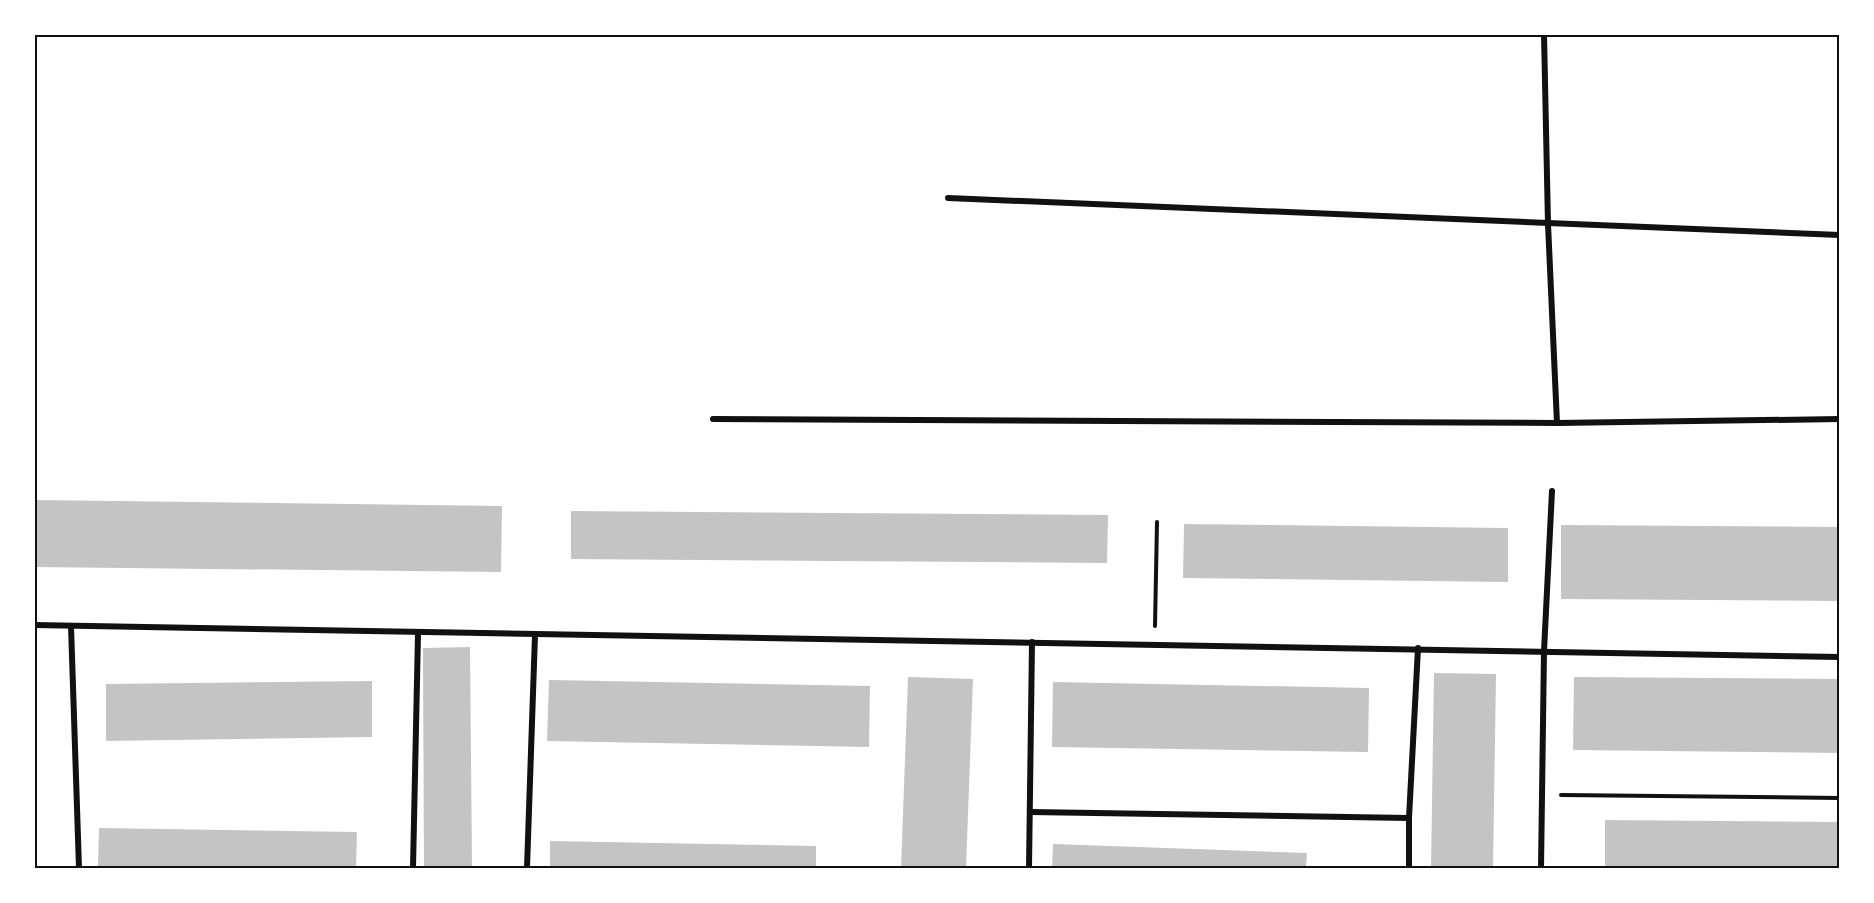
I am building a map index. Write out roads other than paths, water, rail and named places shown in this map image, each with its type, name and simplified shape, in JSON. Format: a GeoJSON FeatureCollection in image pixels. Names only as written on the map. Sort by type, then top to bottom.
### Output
{"type":"FeatureCollection","features":[{"type":"Feature","properties":{"kind":"street"},"geometry":{"type":"LineString","coordinates":[[1544,34],[1548,224],[1557,423]]}},
{"type":"Feature","properties":{"kind":"street"},"geometry":{"type":"LineString","coordinates":[[948,198],[1839,235]]}},
{"type":"Feature","properties":{"kind":"street"},"geometry":{"type":"LineString","coordinates":[[713,419],[1557,423],[1839,419]]}},
{"type":"Feature","properties":{"kind":"street"},"geometry":{"type":"LineString","coordinates":[[1541,868],[1545,651],[1552,491]]}},
{"type":"Feature","properties":{"kind":"street"},"geometry":{"type":"LineString","coordinates":[[34,625],[418,634],[1418,648],[1839,657]]}},
{"type":"Feature","properties":{"kind":"street"},"geometry":{"type":"LineString","coordinates":[[71,626],[78,868]]}},
{"type":"Feature","properties":{"kind":"street"},"geometry":{"type":"LineString","coordinates":[[413,868],[418,634]]}},
{"type":"Feature","properties":{"kind":"street"},"geometry":{"type":"LineString","coordinates":[[527,868],[535,635]]}},
{"type":"Feature","properties":{"kind":"street"},"geometry":{"type":"LineString","coordinates":[[1029,868],[1032,642]]}},
{"type":"Feature","properties":{"kind":"street"},"geometry":{"type":"LineString","coordinates":[[1409,868],[1409,818],[1418,648]]}},
{"type":"Feature","properties":{"kind":"street"},"geometry":{"type":"LineString","coordinates":[[1030,812],[1409,818]]}}]}
